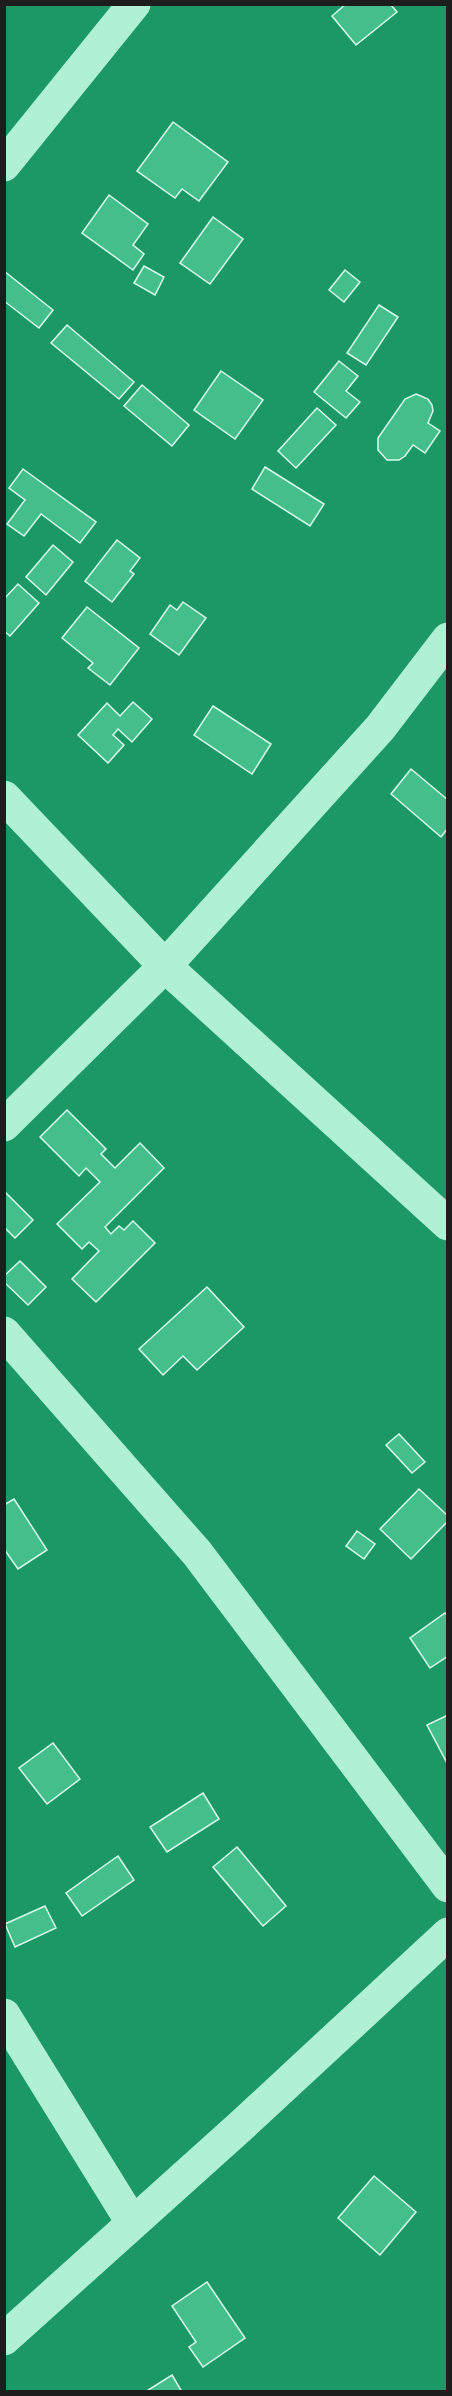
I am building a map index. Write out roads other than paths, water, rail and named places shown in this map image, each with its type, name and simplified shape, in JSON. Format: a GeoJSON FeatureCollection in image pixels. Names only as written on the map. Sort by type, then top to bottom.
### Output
{"type":"FeatureCollection","features":[{"type":"Feature","properties":{"kind":"street"},"geometry":{"type":"LineString","coordinates":[[4,165],[134,4]]}},
{"type":"Feature","properties":{"kind":"street"},"geometry":{"type":"LineString","coordinates":[[4,1125],[165,966],[380,728],[447,639]]}},
{"type":"Feature","properties":{"kind":"street"},"geometry":{"type":"LineString","coordinates":[[4,796],[165,966],[447,1224]]}},
{"type":"Feature","properties":{"kind":"street"},"geometry":{"type":"LineString","coordinates":[[4,1333],[197,1553],[447,1886]]}},
{"type":"Feature","properties":{"kind":"street"},"geometry":{"type":"LineString","coordinates":[[4,2339],[242,2125],[447,1934]]}},
{"type":"Feature","properties":{"kind":"street"},"geometry":{"type":"LineString","coordinates":[[4,2015],[132,2222]]}}]}
